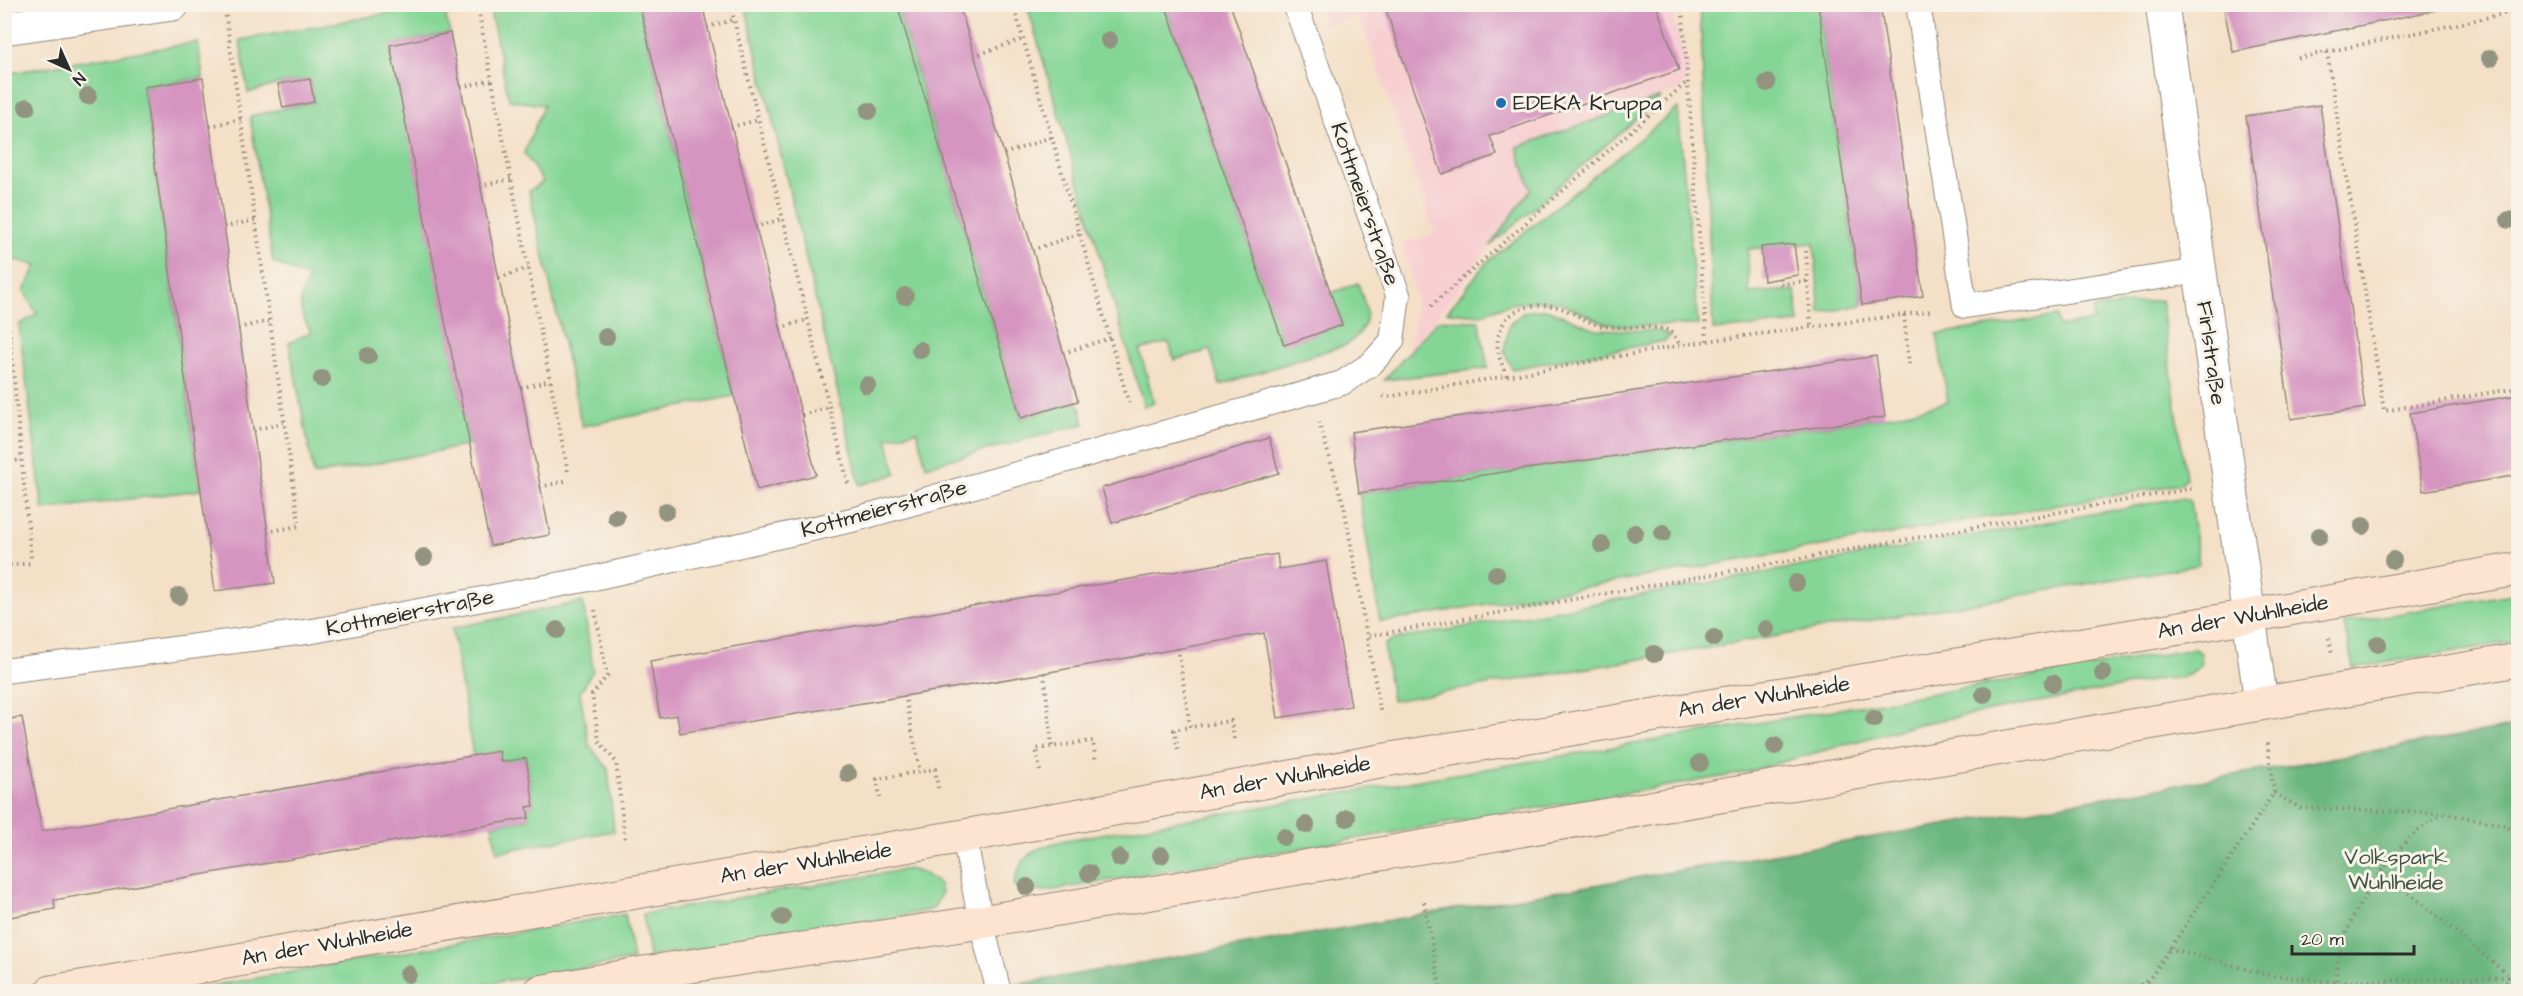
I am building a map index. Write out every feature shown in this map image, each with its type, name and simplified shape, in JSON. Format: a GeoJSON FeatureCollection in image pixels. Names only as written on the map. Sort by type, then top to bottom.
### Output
{"type":"FeatureCollection","features":[{"type":"Feature","properties":{"kind":"main road","name":"An der Wuhlheide"},"geometry":{"type":"LineString","coordinates":[[51,992],[964,836],[1390,759],[2518,569]]}},
{"type":"Feature","properties":{"kind":"main road"},"geometry":{"type":"LineString","coordinates":[[540,992],[653,972],[981,922],[2518,660]]}},
{"type":"Feature","properties":{"kind":"street"},"geometry":{"type":"LineString","coordinates":[[22,19],[173,4]]}},
{"type":"Feature","properties":{"kind":"street","name":"Firlstraße"},"geometry":{"type":"LineString","coordinates":[[2162,4],[2261,702]]}},
{"type":"Feature","properties":{"kind":"lane","name":"Kottmeierstraße"},"geometry":{"type":"LineString","coordinates":[[4,671],[313,631],[589,579],[856,519],[1342,383],[1371,364],[1392,340],[1398,295],[1295,4]]}},
{"type":"Feature","properties":{"kind":"lane"},"geometry":{"type":"LineString","coordinates":[[1918,4],[1965,306],[2200,271]]}},
{"type":"Feature","properties":{"kind":"lane"},"geometry":{"type":"LineString","coordinates":[[964,836],[981,922],[999,992]]}},
{"type":"Feature","properties":{"kind":"path"},"geometry":{"type":"LineString","coordinates":[[224,4],[299,525],[267,532]]}},
{"type":"Feature","properties":{"kind":"path"},"geometry":{"type":"LineString","coordinates":[[477,4],[568,472]]}},
{"type":"Feature","properties":{"kind":"path"},"geometry":{"type":"LineString","coordinates":[[730,4],[856,519]]}},
{"type":"Feature","properties":{"kind":"path"},"geometry":{"type":"LineString","coordinates":[[1013,4],[1139,439]]}},
{"type":"Feature","properties":{"kind":"path"},"geometry":{"type":"LineString","coordinates":[[1682,4],[1707,341]]}},
{"type":"Feature","properties":{"kind":"path"},"geometry":{"type":"LineString","coordinates":[[2298,58],[2518,12]]}},
{"type":"Feature","properties":{"kind":"path"},"geometry":{"type":"LineString","coordinates":[[707,27],[734,20]]}},
{"type":"Feature","properties":{"kind":"path"},"geometry":{"type":"LineString","coordinates":[[974,56],[1023,39]]}},
{"type":"Feature","properties":{"kind":"path"},"geometry":{"type":"LineString","coordinates":[[2327,52],[2384,411],[2518,388]]}},
{"type":"Feature","properties":{"kind":"path"},"geometry":{"type":"LineString","coordinates":[[461,87],[491,80]]}},
{"type":"Feature","properties":{"kind":"path"},"geometry":{"type":"LineString","coordinates":[[1392,340],[1519,226],[1688,81]]}},
{"type":"Feature","properties":{"kind":"path"},"geometry":{"type":"LineString","coordinates":[[210,126],[241,119]]}},
{"type":"Feature","properties":{"kind":"path"},"geometry":{"type":"LineString","coordinates":[[731,127],[758,120]]}},
{"type":"Feature","properties":{"kind":"path"},"geometry":{"type":"LineString","coordinates":[[1004,154],[1051,137]]}},
{"type":"Feature","properties":{"kind":"path"},"geometry":{"type":"LineString","coordinates":[[480,186],[511,179]]}},
{"type":"Feature","properties":{"kind":"path"},"geometry":{"type":"LineString","coordinates":[[755,226],[782,219]]}},
{"type":"Feature","properties":{"kind":"path"},"geometry":{"type":"LineString","coordinates":[[224,227],[255,220]]}},
{"type":"Feature","properties":{"kind":"path"},"geometry":{"type":"LineString","coordinates":[[1032,250],[1079,234]]}},
{"type":"Feature","properties":{"kind":"path"},"geometry":{"type":"LineString","coordinates":[[1806,251],[1811,326]]}},
{"type":"Feature","properties":{"kind":"path"},"geometry":{"type":"LineString","coordinates":[[499,278],[528,268]]}},
{"type":"Feature","properties":{"kind":"path"},"geometry":{"type":"LineString","coordinates":[[4,276],[31,558]]}},
{"type":"Feature","properties":{"kind":"path"},"geometry":{"type":"LineString","coordinates":[[1780,278],[1781,284],[1808,281]]}},
{"type":"Feature","properties":{"kind":"path"},"geometry":{"type":"LineString","coordinates":[[1507,376],[1499,358],[1497,339],[1505,321],[1520,308],[1539,305],[1559,308],[1601,326],[1656,327],[1671,331],[1680,345]]}},
{"type":"Feature","properties":{"kind":"path"},"geometry":{"type":"LineString","coordinates":[[1342,383],[1387,397],[1680,345],[1965,306]]}},
{"type":"Feature","properties":{"kind":"path"},"geometry":{"type":"LineString","coordinates":[[1904,315],[1909,364]]}},
{"type":"Feature","properties":{"kind":"path"},"geometry":{"type":"LineString","coordinates":[[780,328],[807,320]]}},
{"type":"Feature","properties":{"kind":"path"},"geometry":{"type":"LineString","coordinates":[[238,328],[270,321]]}},
{"type":"Feature","properties":{"kind":"path"},"geometry":{"type":"LineString","coordinates":[[1063,353],[1110,338]]}},
{"type":"Feature","properties":{"kind":"path"},"geometry":{"type":"LineString","coordinates":[[4,358],[12,357]]}},
{"type":"Feature","properties":{"kind":"path"},"geometry":{"type":"LineString","coordinates":[[520,388],[550,380]]}},
{"type":"Feature","properties":{"kind":"path"},"geometry":{"type":"LineString","coordinates":[[1309,392],[1344,506],[1369,636],[1381,715]]}},
{"type":"Feature","properties":{"kind":"path"},"geometry":{"type":"LineString","coordinates":[[802,416],[829,407]]}},
{"type":"Feature","properties":{"kind":"path"},"geometry":{"type":"LineString","coordinates":[[253,430],[284,423]]}},
{"type":"Feature","properties":{"kind":"path"},"geometry":{"type":"LineString","coordinates":[[4,462],[22,460]]}},
{"type":"Feature","properties":{"kind":"path"},"geometry":{"type":"LineString","coordinates":[[540,487],[569,480]]}},
{"type":"Feature","properties":{"kind":"path"},"geometry":{"type":"LineString","coordinates":[[1369,636],[2195,488]]}},
{"type":"Feature","properties":{"kind":"path"},"geometry":{"type":"LineString","coordinates":[[4,566],[32,563]]}},
{"type":"Feature","properties":{"kind":"path"},"geometry":{"type":"LineString","coordinates":[[589,579],[607,676],[592,695],[599,741],[616,762],[625,840]]}},
{"type":"Feature","properties":{"kind":"path"},"geometry":{"type":"LineString","coordinates":[[2329,636],[2333,659]]}},
{"type":"Feature","properties":{"kind":"path"},"geometry":{"type":"LineString","coordinates":[[1178,648],[1190,727]]}},
{"type":"Feature","properties":{"kind":"path"},"geometry":{"type":"LineString","coordinates":[[1044,673],[1052,746]]}},
{"type":"Feature","properties":{"kind":"path"},"geometry":{"type":"LineString","coordinates":[[905,695],[920,772]]}},
{"type":"Feature","properties":{"kind":"path"},"geometry":{"type":"LineString","coordinates":[[2141,992],[2274,793],[2261,702]]}},
{"type":"Feature","properties":{"kind":"path"},"geometry":{"type":"LineString","coordinates":[[1178,748],[1174,730],[1190,727],[1231,721],[1234,739]]}},
{"type":"Feature","properties":{"kind":"path"},"geometry":{"type":"LineString","coordinates":[[1040,771],[1036,749],[1052,746],[1093,741],[1096,762]]}},
{"type":"Feature","properties":{"kind":"path"},"geometry":{"type":"LineString","coordinates":[[880,798],[877,779],[935,769],[938,788]]}},
{"type":"Feature","properties":{"kind":"path"},"geometry":{"type":"LineString","coordinates":[[2274,793],[2301,808],[2443,813],[2503,825],[2518,832]]}},
{"type":"Feature","properties":{"kind":"path"},"geometry":{"type":"LineString","coordinates":[[2338,992],[2336,982],[2338,955],[2354,919],[2381,870],[2413,835],[2443,813]]}},
{"type":"Feature","properties":{"kind":"path"},"geometry":{"type":"LineString","coordinates":[[2381,870],[2518,982]]}},
{"type":"Feature","properties":{"kind":"path"},"geometry":{"type":"LineString","coordinates":[[1424,902],[1441,992]]}},
{"type":"Feature","properties":{"kind":"path"},"geometry":{"type":"LineString","coordinates":[[2169,948],[2267,975],[2336,982],[2511,977]]}},
{"type":"Feature","properties":{"kind":"path"},"geometry":{"type":"LineString","coordinates":[[2499,992],[2518,967]]}},
{"type":"Feature","properties":{"kind":"path"},"geometry":{"type":"LineString","coordinates":[[2131,992],[2147,980]]}},
{"type":"Feature","properties":{"kind":"shaded area"},"geometry":{"type":"Polygon","coordinates":[[[1319,5],[1682,5],[1680,10],[1672,14],[1690,70],[1681,90],[1518,147],[1531,189],[1452,298],[1406,354],[1413,332],[1417,299],[1402,244],[1435,234],[1359,15],[1325,26],[1319,5]]]}},
{"type":"Feature","properties":{"kind":"green space"},"geometry":{"type":"Polygon","coordinates":[[[443,5],[450,33],[391,45],[470,445],[314,475],[289,343],[311,332],[301,305],[302,293],[308,278],[273,262],[250,116],[314,102],[310,79],[278,84],[248,93],[240,40],[443,5]]]}},
{"type":"Feature","properties":{"kind":"green space"},"geometry":{"type":"Polygon","coordinates":[[[489,5],[639,5],[734,396],[582,426],[529,191],[543,182],[524,153],[544,105],[509,100],[489,5]]]}},
{"type":"Feature","properties":{"kind":"green space"},"geometry":{"type":"Polygon","coordinates":[[[745,5],[897,5],[1021,418],[1078,401],[1084,424],[926,466],[917,431],[887,438],[896,474],[860,485],[745,5]]]}},
{"type":"Feature","properties":{"kind":"green space"},"geometry":{"type":"Polygon","coordinates":[[[1027,5],[1165,5],[1284,344],[1342,325],[1331,293],[1358,283],[1367,316],[1357,336],[1348,344],[1220,385],[1210,350],[1174,360],[1169,342],[1140,350],[1154,402],[1144,407],[1027,5]]]}},
{"type":"Feature","properties":{"kind":"green space"},"geometry":{"type":"Polygon","coordinates":[[[1700,5],[1818,5],[1862,305],[1820,313],[1814,243],[1748,249],[1749,293],[1795,290],[1799,323],[1713,330],[1700,5]]]}},
{"type":"Feature","properties":{"kind":"green space"},"geometry":{"type":"Polygon","coordinates":[[[198,42],[203,78],[144,87],[200,490],[43,510],[19,325],[37,314],[24,291],[37,265],[10,259],[4,182],[5,74],[198,42]]]}},
{"type":"Feature","properties":{"kind":"green space"},"geometry":{"type":"Polygon","coordinates":[[[1661,97],[1490,246],[1531,189],[1517,147],[1661,97]]]}},
{"type":"Feature","properties":{"kind":"green space"},"geometry":{"type":"Polygon","coordinates":[[[1678,108],[1698,325],[1624,326],[1607,324],[1559,302],[1534,301],[1510,304],[1481,315],[1447,312],[1486,263],[1678,108]]]}},
{"type":"Feature","properties":{"kind":"green space"},"geometry":{"type":"Polygon","coordinates":[[[2161,300],[2186,478],[2180,484],[1380,621],[1359,493],[1885,417],[1948,402],[1937,334],[2057,316],[2059,327],[2093,321],[2093,309],[2161,300]]]}},
{"type":"Feature","properties":{"kind":"green space"},"geometry":{"type":"Polygon","coordinates":[[[1546,309],[1596,329],[1660,331],[1670,336],[1665,341],[1512,369],[1504,351],[1509,325],[1524,312],[1546,309]]]}},
{"type":"Feature","properties":{"kind":"green space"},"geometry":{"type":"Polygon","coordinates":[[[1438,320],[1479,321],[1488,368],[1384,380],[1438,320]]]}},
{"type":"Feature","properties":{"kind":"green space"},"geometry":{"type":"Polygon","coordinates":[[[2180,498],[2190,501],[2199,565],[1392,701],[1384,645],[1392,640],[2180,498]]]}},
{"type":"Feature","properties":{"kind":"green space"},"geometry":{"type":"Polygon","coordinates":[[[2518,593],[2518,641],[2353,668],[2344,623],[2518,593]]]}},
{"type":"Feature","properties":{"kind":"green space"},"geometry":{"type":"Polygon","coordinates":[[[583,602],[593,670],[580,693],[589,745],[608,769],[614,831],[497,852],[492,825],[529,819],[527,807],[534,806],[526,758],[501,762],[499,752],[473,756],[452,628],[583,602]]]}},
{"type":"Feature","properties":{"kind":"green space"},"geometry":{"type":"Polygon","coordinates":[[[2194,649],[2201,653],[2202,663],[2194,672],[2185,676],[1919,724],[1739,774],[1048,891],[1019,891],[1014,884],[1021,865],[1031,853],[1066,840],[2194,649]]]}},
{"type":"Feature","properties":{"kind":"green space","name":"Volkspark Wuhlheide"},"geometry":{"type":"Polygon","coordinates":[[[2518,726],[2518,991],[973,992],[2518,726]]]}},
{"type":"Feature","properties":{"kind":"green space"},"geometry":{"type":"Polygon","coordinates":[[[909,869],[925,874],[939,884],[941,894],[933,909],[892,918],[649,957],[643,914],[909,869]]]}},
{"type":"Feature","properties":{"kind":"green space"},"geometry":{"type":"Polygon","coordinates":[[[625,914],[633,960],[441,991],[176,992],[625,914]]]}},
{"type":"Feature","properties":{"kind":"building"},"geometry":{"type":"Polygon","coordinates":[[[639,4],[702,4],[816,475],[757,490],[639,4]]]}},
{"type":"Feature","properties":{"kind":"building"},"geometry":{"type":"Polygon","coordinates":[[[897,4],[959,4],[1078,401],[1021,418],[897,4]]]}},
{"type":"Feature","properties":{"kind":"building"},"geometry":{"type":"Polygon","coordinates":[[[1165,4],[1230,4],[1342,325],[1284,345],[1165,4]]]}},
{"type":"Feature","properties":{"kind":"building","name":"EDEKA Kruppa"},"geometry":{"type":"Polygon","coordinates":[[[1384,4],[1656,4],[1679,70],[1490,136],[1497,155],[1442,174],[1384,4]]]}},
{"type":"Feature","properties":{"kind":"building"},"geometry":{"type":"Polygon","coordinates":[[[1818,4],[1880,4],[1923,296],[1862,305],[1818,4]]]}},
{"type":"Feature","properties":{"kind":"building"},"geometry":{"type":"Polygon","coordinates":[[[2223,4],[2456,4],[2456,6],[2233,52],[2223,4]]]}},
{"type":"Feature","properties":{"kind":"building"},"geometry":{"type":"Polygon","coordinates":[[[450,33],[550,535],[490,546],[390,45],[450,33]]]}},
{"type":"Feature","properties":{"kind":"building"},"geometry":{"type":"Polygon","coordinates":[[[203,78],[275,583],[215,591],[144,87],[203,78]]]}},
{"type":"Feature","properties":{"kind":"building"},"geometry":{"type":"Polygon","coordinates":[[[310,79],[314,102],[283,108],[278,84],[310,79]]]}},
{"type":"Feature","properties":{"kind":"building"},"geometry":{"type":"Polygon","coordinates":[[[2320,105],[2365,408],[2291,419],[2246,116],[2320,105]]]}},
{"type":"Feature","properties":{"kind":"building"},"geometry":{"type":"Polygon","coordinates":[[[1794,244],[1798,275],[1764,281],[1761,247],[1794,244]]]}},
{"type":"Feature","properties":{"kind":"building"},"geometry":{"type":"Polygon","coordinates":[[[1876,356],[1885,417],[1359,493],[1351,432],[1876,356]]]}},
{"type":"Feature","properties":{"kind":"building"},"geometry":{"type":"Polygon","coordinates":[[[2518,395],[2518,475],[2423,491],[2410,413],[2518,395]]]}},
{"type":"Feature","properties":{"kind":"building"},"geometry":{"type":"Polygon","coordinates":[[[1269,438],[1279,473],[1112,523],[1102,488],[1269,438]]]}},
{"type":"Feature","properties":{"kind":"building"},"geometry":{"type":"Polygon","coordinates":[[[1277,554],[1279,569],[1326,561],[1351,706],[1278,718],[1264,633],[1044,673],[680,733],[677,715],[660,718],[650,661],[1277,554]]]}},
{"type":"Feature","properties":{"kind":"building"},"geometry":{"type":"Polygon","coordinates":[[[22,717],[42,831],[499,751],[501,762],[526,758],[534,806],[527,807],[529,818],[54,900],[55,909],[4,918],[4,720],[22,717]]]}},
{"type":"Feature","properties":{"kind":"place","name":"EDEKA Kruppa"},"geometry":{"type":"Point","coordinates":[1501,103]}}]}
